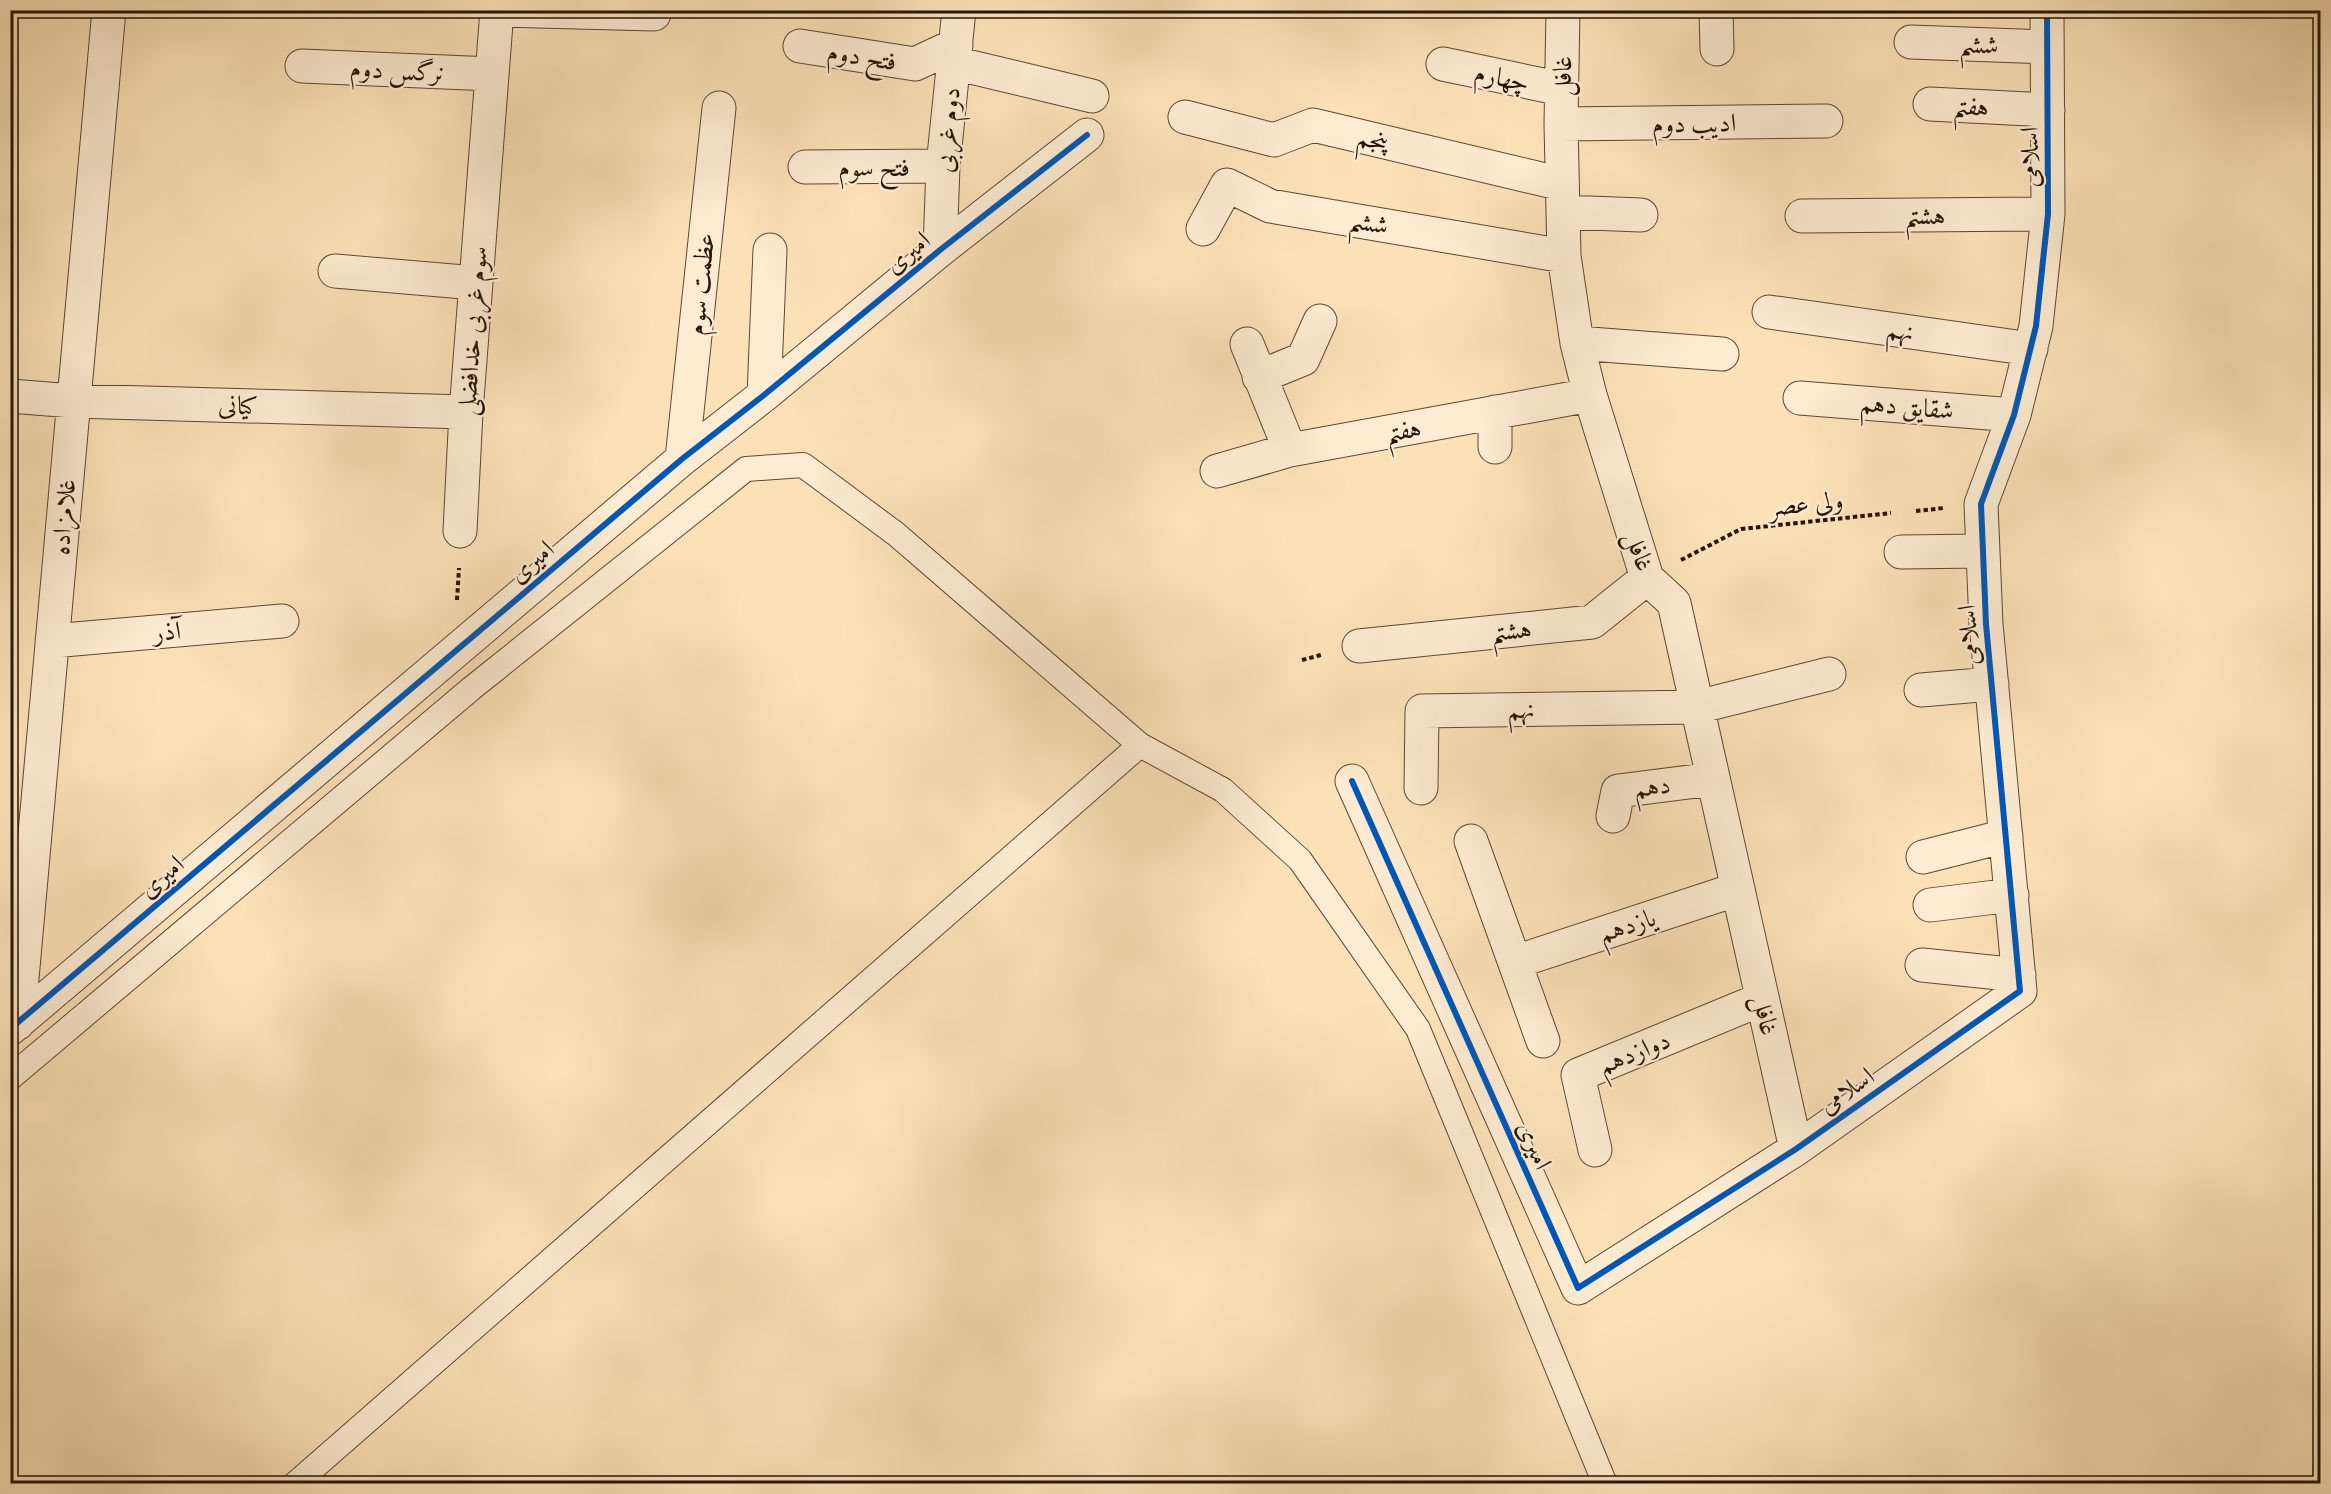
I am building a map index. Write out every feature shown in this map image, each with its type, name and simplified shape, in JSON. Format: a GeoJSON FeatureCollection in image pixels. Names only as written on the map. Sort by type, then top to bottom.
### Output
{"type":"FeatureCollection","features":[{"type":"Feature","properties":{"kind":"street","name":"غلامزاده"},"geometry":{"type":"LineString","coordinates":[[14,1026],[19,911],[52,641],[109,10]]}},
{"type":"Feature","properties":{"kind":"street","name":"سوم غربی خدافضلی"},"geometry":{"type":"LineString","coordinates":[[460,531],[466,412],[497,10]]}},
{"type":"Feature","properties":{"kind":"street"},"geometry":{"type":"LineString","coordinates":[[502,10],[654,14]]}},
{"type":"Feature","properties":{"kind":"street","name":"دوم غربی"},"geometry":{"type":"LineString","coordinates":[[940,250],[943,166],[960,10]]}},
{"type":"Feature","properties":{"kind":"street","name":"غافل"},"geometry":{"type":"LineString","coordinates":[[1563,10],[1561,124],[1564,256],[1577,343],[1590,395],[1647,578],[1674,603],[1796,1149]]}},
{"type":"Feature","properties":{"kind":"street"},"geometry":{"type":"LineString","coordinates":[[1716,10],[1717,49]]}},
{"type":"Feature","properties":{"kind":"street","name":"اسلامی"},"geometry":{"type":"LineString","coordinates":[[1796,1149],[2020,991],[1986,624],[1981,504],[2014,415],[2036,326],[2048,214],[2047,10]]}},
{"type":"Feature","properties":{"kind":"street","name":"ششم"},"geometry":{"type":"LineString","coordinates":[[1911,42],[2047,47]]}},
{"type":"Feature","properties":{"kind":"street","name":"فتح دوم"},"geometry":{"type":"LineString","coordinates":[[800,46],[915,64],[955,54]]}},
{"type":"Feature","properties":{"kind":"street"},"geometry":{"type":"LineString","coordinates":[[955,54],[1092,96]]}},
{"type":"Feature","properties":{"kind":"street","name":"چهارم"},"geometry":{"type":"LineString","coordinates":[[1443,64],[1562,89]]}},
{"type":"Feature","properties":{"kind":"street","name":"نرگس دوم"},"geometry":{"type":"LineString","coordinates":[[302,66],[492,74]]}},
{"type":"Feature","properties":{"kind":"street","name":"هفتم"},"geometry":{"type":"LineString","coordinates":[[1930,104],[2048,111]]}},
{"type":"Feature","properties":{"kind":"street","name":"عظمت سوم"},"geometry":{"type":"LineString","coordinates":[[682,459],[719,108]]}},
{"type":"Feature","properties":{"kind":"street","name":"پنجم"},"geometry":{"type":"LineString","coordinates":[[1185,117],[1274,140],[1313,125],[1562,198],[1641,215]]}},
{"type":"Feature","properties":{"kind":"street","name":"ادیب دوم"},"geometry":{"type":"LineString","coordinates":[[1561,124],[1826,121]]}},
{"type":"Feature","properties":{"kind":"street","name":"امیری"},"geometry":{"type":"LineString","coordinates":[[14,1026],[682,459],[764,395],[940,250],[1087,135]]}},
{"type":"Feature","properties":{"kind":"street","name":"فتح سوم"},"geometry":{"type":"LineString","coordinates":[[805,167],[943,166]]}},
{"type":"Feature","properties":{"kind":"street","name":"ششم"},"geometry":{"type":"LineString","coordinates":[[1203,229],[1227,185],[1270,206],[1564,256]]}},
{"type":"Feature","properties":{"kind":"street","name":"هشتم"},"geometry":{"type":"LineString","coordinates":[[1802,216],[2048,214]]}},
{"type":"Feature","properties":{"kind":"street"},"geometry":{"type":"LineString","coordinates":[[764,395],[770,250]]}},
{"type":"Feature","properties":{"kind":"street"},"geometry":{"type":"LineString","coordinates":[[335,272],[476,283]]}},
{"type":"Feature","properties":{"kind":"street","name":"نهم"},"geometry":{"type":"LineString","coordinates":[[1769,312],[2031,349]]}},
{"type":"Feature","properties":{"kind":"street"},"geometry":{"type":"LineString","coordinates":[[1260,376],[1304,358],[1320,321]]}},
{"type":"Feature","properties":{"kind":"street"},"geometry":{"type":"LineString","coordinates":[[1577,343],[1722,354]]}},
{"type":"Feature","properties":{"kind":"street"},"geometry":{"type":"LineString","coordinates":[[1247,344],[1290,450]]}},
{"type":"Feature","properties":{"kind":"street","name":"هفتم"},"geometry":{"type":"LineString","coordinates":[[1218,471],[1290,450],[1590,395]]}},
{"type":"Feature","properties":{"kind":"street","name":"کیانی"},"geometry":{"type":"LineString","coordinates":[[10,396],[466,412]]}},
{"type":"Feature","properties":{"kind":"street","name":"شقایق دهم"},"geometry":{"type":"LineString","coordinates":[[1800,398],[2014,415]]}},
{"type":"Feature","properties":{"kind":"street"},"geometry":{"type":"LineString","coordinates":[[1495,412],[1495,447]]}},
{"type":"Feature","properties":{"kind":"street"},"geometry":{"type":"LineString","coordinates":[[1901,552],[1983,551]]}},
{"type":"Feature","properties":{"kind":"street","name":"هشتم"},"geometry":{"type":"LineString","coordinates":[[1359,646],[1592,622],[1647,578]]}},
{"type":"Feature","properties":{"kind":"street","name":"آذر"},"geometry":{"type":"LineString","coordinates":[[52,641],[282,621]]}},
{"type":"Feature","properties":{"kind":"street"},"geometry":{"type":"LineString","coordinates":[[1697,707],[1830,674]]}},
{"type":"Feature","properties":{"kind":"street"},"geometry":{"type":"LineString","coordinates":[[1921,690],[1992,684]]}},
{"type":"Feature","properties":{"kind":"street","name":"نهم"},"geometry":{"type":"LineString","coordinates":[[1420,788],[1422,711],[1697,707]]}},
{"type":"Feature","properties":{"kind":"street","name":"دهم"},"geometry":{"type":"LineString","coordinates":[[1613,816],[1617,790],[1713,779]]}},
{"type":"Feature","properties":{"kind":"street","name":"امیری"},"geometry":{"type":"LineString","coordinates":[[1352,781],[1578,1288],[1796,1149]]}},
{"type":"Feature","properties":{"kind":"street"},"geometry":{"type":"LineString","coordinates":[[1923,857],[2006,836]]}},
{"type":"Feature","properties":{"kind":"street"},"geometry":{"type":"LineString","coordinates":[[1471,841],[1543,1041]]}},
{"type":"Feature","properties":{"kind":"street","name":"یازدهم"},"geometry":{"type":"LineString","coordinates":[[1515,962],[1738,889]]}},
{"type":"Feature","properties":{"kind":"street"},"geometry":{"type":"LineString","coordinates":[[1930,905],[2012,895]]}},
{"type":"Feature","properties":{"kind":"street"},"geometry":{"type":"LineString","coordinates":[[1922,965],[2019,975]]}},
{"type":"Feature","properties":{"kind":"street","name":"دوازدهم"},"geometry":{"type":"LineString","coordinates":[[1595,1150],[1578,1075],[1762,999]]}},
{"type":"Feature","properties":{"kind":"lane"},"geometry":{"type":"LineString","coordinates":[[10,1078],[472,688],[746,469],[803,465],[896,534],[1140,745],[1223,790],[1300,861],[1418,1029],[1605,1484]]}},
{"type":"Feature","properties":{"kind":"lane"},"geometry":{"type":"LineString","coordinates":[[295,1484],[1140,745]]}},
{"type":"Feature","properties":{"kind":"path"},"geometry":{"type":"LineString","coordinates":[[1912,511],[1981,504]]}},
{"type":"Feature","properties":{"kind":"path"},"geometry":{"type":"LineString","coordinates":[[455,651],[460,531]]}},
{"type":"Feature","properties":{"kind":"cycle path"},"geometry":{"type":"LineString","coordinates":[[1352,781],[1578,1288],[1796,1149],[2020,991],[1986,624],[1981,504],[2014,415],[2036,326],[2048,214],[2047,10]]}},
{"type":"Feature","properties":{"kind":"cycle path"},"geometry":{"type":"LineString","coordinates":[[10,1029],[682,459],[764,395],[940,250],[1087,135]]}}]}
